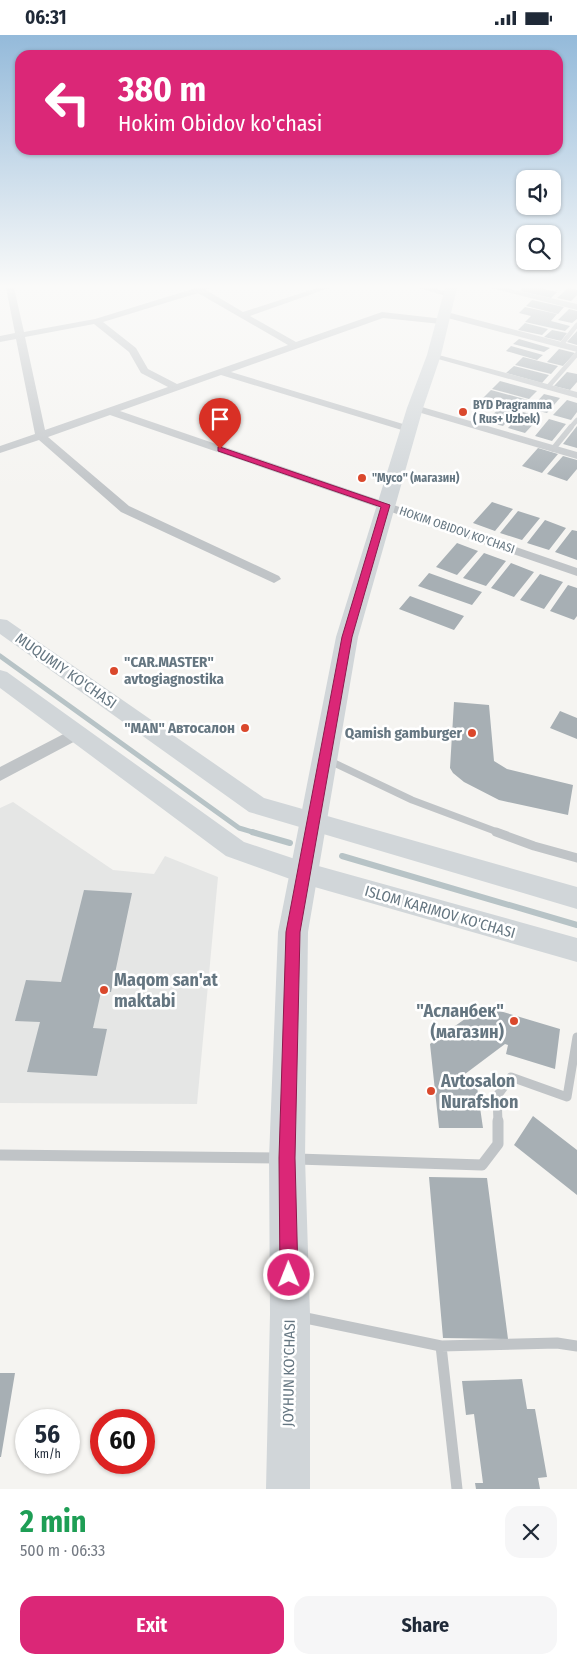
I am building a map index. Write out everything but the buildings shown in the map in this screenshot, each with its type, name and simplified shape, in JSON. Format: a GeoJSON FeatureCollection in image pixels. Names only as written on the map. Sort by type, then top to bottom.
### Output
{"type":"FeatureCollection","features":[{"type":"Feature","properties":{"kind":"main road","name":"JOYHUN KO'CHASI"},"geometry":{"type":"LineString","coordinates":[[288,1489],[290,1314],[287,1158],[293,932],[347,637],[412,419],[434,356]]}},
{"type":"Feature","properties":{"kind":"main road","name":"MUQUMIY KO'CHASI"},"geometry":{"type":"LineString","coordinates":[[0,625],[256,805],[312,822]]}},
{"type":"Feature","properties":{"kind":"main road"},"geometry":{"type":"LineString","coordinates":[[0,677],[235,849],[304,873]]}},
{"type":"Feature","properties":{"kind":"main road"},"geometry":{"type":"LineString","coordinates":[[312,822],[577,898]]}},
{"type":"Feature","properties":{"kind":"main road","name":"ISLOM KARIMOV KO'CHASI"},"geometry":{"type":"LineString","coordinates":[[304,873],[577,950]]}},
{"type":"Feature","properties":{"kind":"street"},"geometry":{"type":"LineString","coordinates":[[24,356],[41,436],[124,509],[274,579]]}},
{"type":"Feature","properties":{"kind":"street"},"geometry":{"type":"LineString","coordinates":[[136,356],[144,371],[177,388]]}},
{"type":"Feature","properties":{"kind":"street"},"geometry":{"type":"LineString","coordinates":[[0,450],[266,356]]}},
{"type":"Feature","properties":{"kind":"street"},"geometry":{"type":"LineString","coordinates":[[437,356],[577,395]]}},
{"type":"Feature","properties":{"kind":"street"},"geometry":{"type":"LineString","coordinates":[[221,372],[412,419],[577,455]]}},
{"type":"Feature","properties":{"kind":"street","name":"HOKIM OBIDOV KO'CHASI"},"geometry":{"type":"LineString","coordinates":[[110,411],[577,572]]}},
{"type":"Feature","properties":{"kind":"street"},"geometry":{"type":"LineString","coordinates":[[0,775],[77,733]]}},
{"type":"Feature","properties":{"kind":"lane"},"geometry":{"type":"LineString","coordinates":[[548,387],[575,356]]}},
{"type":"Feature","properties":{"kind":"lane"},"geometry":{"type":"LineString","coordinates":[[553,449],[577,419]]}},
{"type":"Feature","properties":{"kind":"lane"},"geometry":{"type":"LineString","coordinates":[[324,758],[382,784],[412,800],[534,846],[577,858]]}},
{"type":"Feature","properties":{"kind":"lane"},"geometry":{"type":"LineString","coordinates":[[0,1155],[287,1158],[482,1165],[498,1144],[497,1096],[506,1083],[511,1077],[567,1097],[577,1037]]}},
{"type":"Feature","properties":{"kind":"lane"},"geometry":{"type":"LineString","coordinates":[[290,1314],[441,1346],[557,1343],[577,1346]]}},
{"type":"Feature","properties":{"kind":"lane"},"geometry":{"type":"LineString","coordinates":[[441,1346],[457,1489]]}},
{"type":"Feature","properties":{"kind":"shaded area","name":"Maqom san'at maktabi"},"geometry":{"type":"Polygon","coordinates":[[[13,802],[113,870],[154,874],[165,856],[218,877],[197,1104],[0,1103],[0,808],[13,802]]]}},
{"type":"Feature","properties":{"kind":"waterway"},"geometry":{"type":"LineString","coordinates":[[0,656],[239,828],[256,833]]}},
{"type":"Feature","properties":{"kind":"waterway"},"geometry":{"type":"LineString","coordinates":[[252,832],[290,843]]}},
{"type":"Feature","properties":{"kind":"waterway"},"geometry":{"type":"LineString","coordinates":[[342,856],[577,925]]}},
{"type":"Feature","properties":{"kind":"place","name":"BYD Pragramma ( Rus+ Uzbek)"},"geometry":{"type":"Point","coordinates":[463,412]}},
{"type":"Feature","properties":{"kind":"place","name":"\"Мусо\" (магазин)"},"geometry":{"type":"Point","coordinates":[362,478]}},
{"type":"Feature","properties":{"kind":"place","name":"\"CAR.MASTER\" avtogiagnostika"},"geometry":{"type":"Point","coordinates":[114,671]}},
{"type":"Feature","properties":{"kind":"place","name":"\"MAN\" Автосалон"},"geometry":{"type":"Point","coordinates":[245,728]}},
{"type":"Feature","properties":{"kind":"place","name":"Qamish gamburger"},"geometry":{"type":"Point","coordinates":[472,733]}},
{"type":"Feature","properties":{"kind":"place","name":"Maqom san'at maktabi"},"geometry":{"type":"Point","coordinates":[104,990]}},
{"type":"Feature","properties":{"kind":"place","name":"\"Асланбек\" (магазин)"},"geometry":{"type":"Point","coordinates":[514,1021]}},
{"type":"Feature","properties":{"kind":"place","name":"Avtosalon Nurafshon"},"geometry":{"type":"Point","coordinates":[431,1091]}},
{"type":"Feature","properties":{"kind":"route"},"geometry":{"type":"LineString","coordinates":[[220,449],[386,505],[347,637],[293,932],[287,1158],[289,1275]]}}]}
